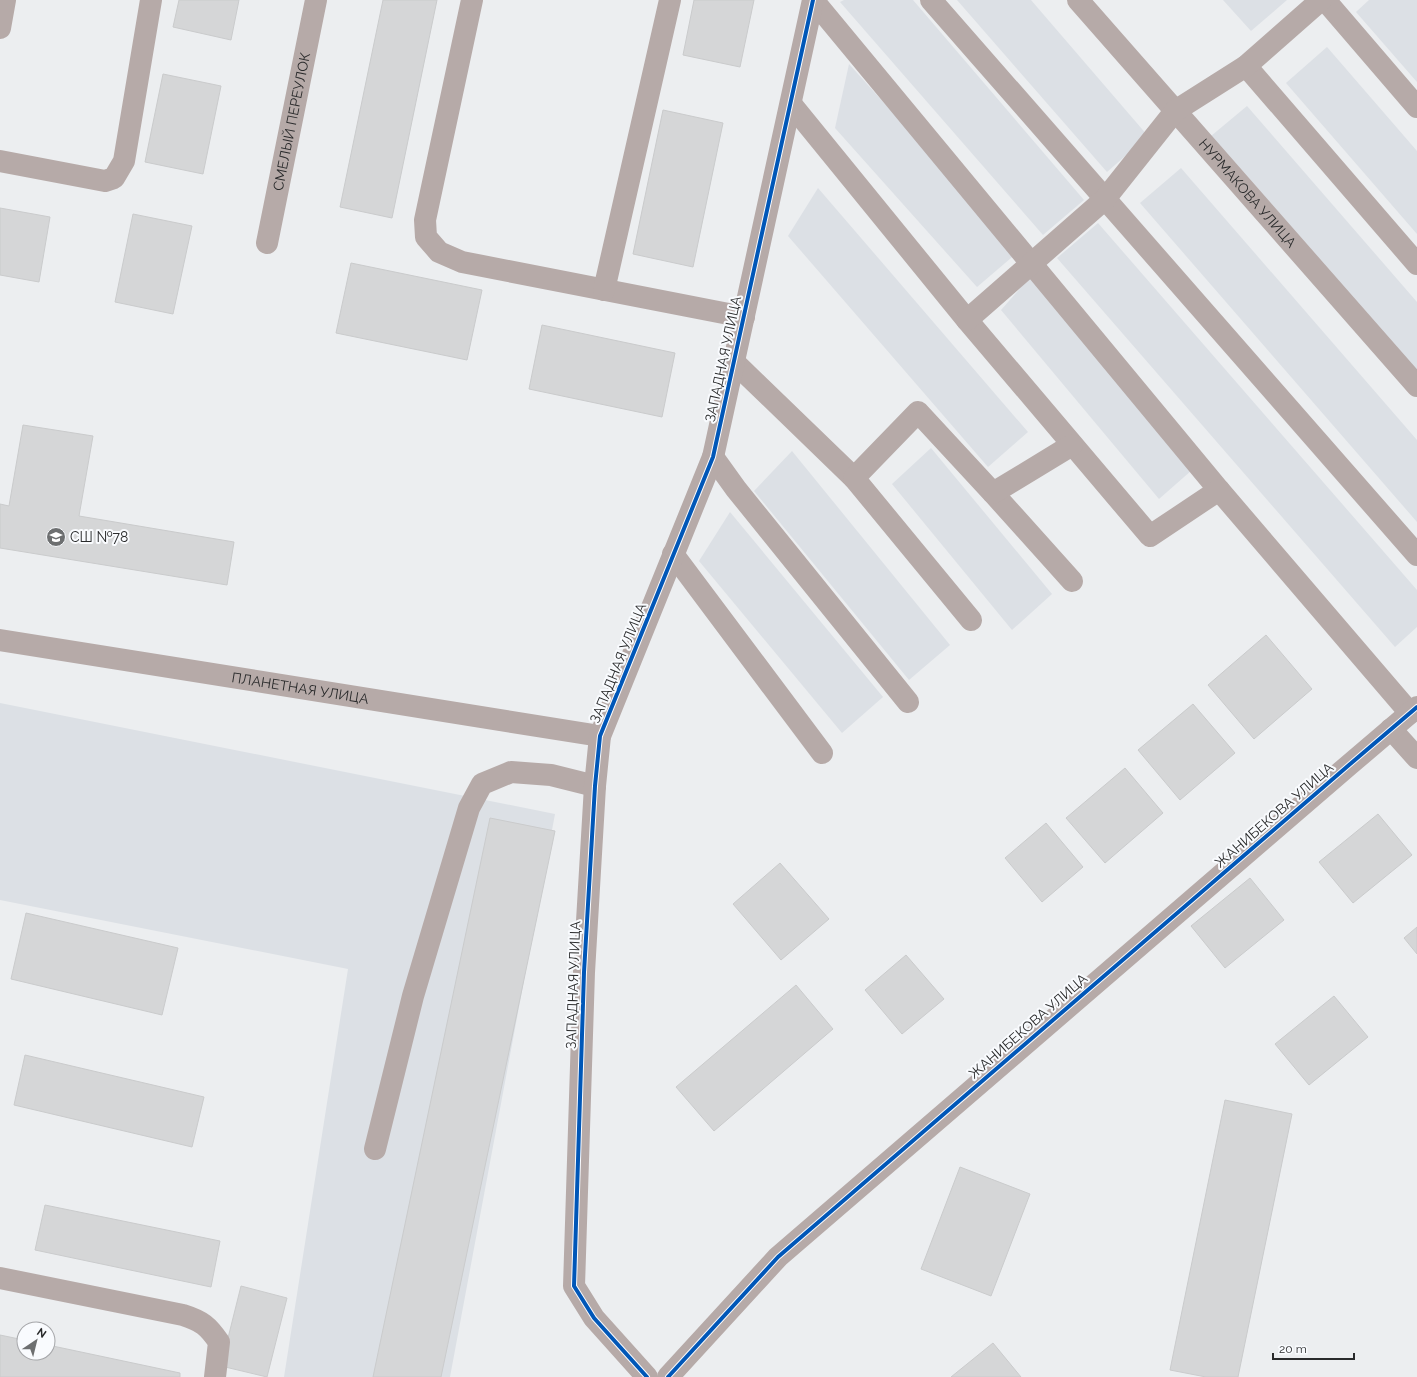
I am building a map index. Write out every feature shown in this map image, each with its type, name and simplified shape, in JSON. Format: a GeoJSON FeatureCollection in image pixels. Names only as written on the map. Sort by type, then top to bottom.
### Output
{"type":"FeatureCollection","features":[{"type":"Feature","properties":{"kind":"street"},"geometry":{"type":"LineString","coordinates":[[0,161],[105,181],[114,178],[124,161],[151,0]]}},
{"type":"Feature","properties":{"kind":"street","name":"СМЕЛЫЙ ПЕРЕУЛОК"},"geometry":{"type":"LineString","coordinates":[[268,243],[316,0]]}},
{"type":"Feature","properties":{"kind":"street"},"geometry":{"type":"LineString","coordinates":[[472,0],[425,220],[426,237],[439,252],[462,262],[744,317]]}},
{"type":"Feature","properties":{"kind":"street"},"geometry":{"type":"LineString","coordinates":[[604,290],[670,0]]}},
{"type":"Feature","properties":{"kind":"street"},"geometry":{"type":"LineString","coordinates":[[813,0],[1219,490],[1413,710]]}},
{"type":"Feature","properties":{"kind":"street","name":"ЗАПАДНАЯ УЛИЦА"},"geometry":{"type":"LineString","coordinates":[[647,1377],[594,1318],[574,1286],[584,972],[595,786],[600,736],[713,457],[813,0]]}},
{"type":"Feature","properties":{"kind":"street"},"geometry":{"type":"LineString","coordinates":[[931,0],[1417,555]]}},
{"type":"Feature","properties":{"kind":"street","name":"НУРМАКОВА УЛИЦА"},"geometry":{"type":"LineString","coordinates":[[1078,0],[1417,386]]}},
{"type":"Feature","properties":{"kind":"street"},"geometry":{"type":"LineString","coordinates":[[967,320],[1105,199],[1175,110],[1246,66],[1321,0]]}},
{"type":"Feature","properties":{"kind":"street"},"geometry":{"type":"LineString","coordinates":[[1325,0],[1417,107]]}},
{"type":"Feature","properties":{"kind":"street"},"geometry":{"type":"LineString","coordinates":[[1246,66],[1417,264]]}},
{"type":"Feature","properties":{"kind":"street"},"geometry":{"type":"LineString","coordinates":[[790,104],[967,320],[1150,536],[1219,490]]}},
{"type":"Feature","properties":{"kind":"street"},"geometry":{"type":"LineString","coordinates":[[734,362],[854,478],[971,620]]}},
{"type":"Feature","properties":{"kind":"street"},"geometry":{"type":"LineString","coordinates":[[854,478],[918,412],[1072,581]]}},
{"type":"Feature","properties":{"kind":"street"},"geometry":{"type":"LineString","coordinates":[[993,493],[1072,445]]}},
{"type":"Feature","properties":{"kind":"street"},"geometry":{"type":"LineString","coordinates":[[713,457],[736,489],[908,702]]}},
{"type":"Feature","properties":{"kind":"street"},"geometry":{"type":"LineString","coordinates":[[673,554],[822,754]]}},
{"type":"Feature","properties":{"kind":"street","name":"ПЛАНЕТНАЯ УЛИЦА"},"geometry":{"type":"LineString","coordinates":[[0,640],[600,736]]}},
{"type":"Feature","properties":{"kind":"street","name":"ЖАНИБЕКОВА УЛИЦА"},"geometry":{"type":"LineString","coordinates":[[668,1377],[778,1257],[1413,710]]}},
{"type":"Feature","properties":{"kind":"street"},"geometry":{"type":"LineString","coordinates":[[1391,729],[1417,758]]}},
{"type":"Feature","properties":{"kind":"street"},"geometry":{"type":"LineString","coordinates":[[375,1150],[413,996],[469,808],[482,784],[511,772],[551,775],[595,786]]}},
{"type":"Feature","properties":{"kind":"street"},"geometry":{"type":"LineString","coordinates":[[0,1278],[183,1315],[198,1320],[209,1328],[219,1342],[215,1377]]}},
{"type":"Feature","properties":{"kind":"shaded area"},"geometry":{"type":"Polygon","coordinates":[[[844,0],[913,0],[1084,200],[1043,235],[840,2],[844,0]]]}},
{"type":"Feature","properties":{"kind":"shaded area"},"geometry":{"type":"Polygon","coordinates":[[[957,0],[1031,0],[1148,136],[1107,172],[957,0]]]}},
{"type":"Feature","properties":{"kind":"shaded area"},"geometry":{"type":"Polygon","coordinates":[[[1223,0],[1287,0],[1251,31],[1223,0]]]}},
{"type":"Feature","properties":{"kind":"shaded area"},"geometry":{"type":"Polygon","coordinates":[[[1369,0],[1417,0],[1417,82],[1356,12],[1369,0]]]}},
{"type":"Feature","properties":{"kind":"shaded area"},"geometry":{"type":"Polygon","coordinates":[[[1327,47],[1417,151],[1417,234],[1286,83],[1327,47]]]}},
{"type":"Feature","properties":{"kind":"shaded area"},"geometry":{"type":"Polygon","coordinates":[[[849,64],[1018,252],[977,287],[835,128],[849,64]]]}},
{"type":"Feature","properties":{"kind":"shaded area"},"geometry":{"type":"Polygon","coordinates":[[[1247,106],[1417,302],[1417,385],[1205,141],[1247,106]]]}},
{"type":"Feature","properties":{"kind":"shaded area"},"geometry":{"type":"Polygon","coordinates":[[[1181,168],[1417,440],[1417,522],[1140,203],[1181,168]]]}},
{"type":"Feature","properties":{"kind":"shaded area"},"geometry":{"type":"Polygon","coordinates":[[[818,188],[1028,432],[988,467],[788,236],[818,188]]]}},
{"type":"Feature","properties":{"kind":"shaded area"},"geometry":{"type":"Polygon","coordinates":[[[1098,223],[1417,590],[1417,627],[1395,647],[1057,258],[1098,223]]]}},
{"type":"Feature","properties":{"kind":"shaded area"},"geometry":{"type":"Polygon","coordinates":[[[1031,276],[1200,463],[1159,499],[1001,310],[1031,276]]]}},
{"type":"Feature","properties":{"kind":"shaded area"},"geometry":{"type":"Polygon","coordinates":[[[931,448],[1052,594],[1012,630],[892,484],[931,448]]]}},
{"type":"Feature","properties":{"kind":"shaded area"},"geometry":{"type":"Polygon","coordinates":[[[792,451],[950,645],[909,680],[754,491],[792,451]]]}},
{"type":"Feature","properties":{"kind":"shaded area"},"geometry":{"type":"Polygon","coordinates":[[[730,512],[883,697],[842,733],[699,561],[730,512]]]}},
{"type":"Feature","properties":{"kind":"shaded area"},"geometry":{"type":"Polygon","coordinates":[[[0,703],[555,814],[450,1377],[284,1377],[348,969],[0,900],[0,703]]]}},
{"type":"Feature","properties":{"kind":"building"},"geometry":{"type":"Polygon","coordinates":[[[179,0],[239,0],[231,40],[173,27],[179,0]]]}},
{"type":"Feature","properties":{"kind":"building"},"geometry":{"type":"Polygon","coordinates":[[[383,0],[437,0],[392,218],[340,207],[383,0]]]}},
{"type":"Feature","properties":{"kind":"building"},"geometry":{"type":"Polygon","coordinates":[[[694,0],[754,0],[740,67],[683,55],[694,0]]]}},
{"type":"Feature","properties":{"kind":"building"},"geometry":{"type":"Polygon","coordinates":[[[163,74],[221,86],[203,174],[145,162],[163,74]]]}},
{"type":"Feature","properties":{"kind":"building"},"geometry":{"type":"Polygon","coordinates":[[[663,110],[723,123],[693,267],[633,254],[663,110]]]}},
{"type":"Feature","properties":{"kind":"building"},"geometry":{"type":"Polygon","coordinates":[[[0,208],[50,217],[39,282],[0,275],[0,208]]]}},
{"type":"Feature","properties":{"kind":"building"},"geometry":{"type":"Polygon","coordinates":[[[133,214],[192,226],[173,314],[115,302],[133,214]]]}},
{"type":"Feature","properties":{"kind":"building"},"geometry":{"type":"Polygon","coordinates":[[[351,263],[482,290],[467,360],[336,333],[351,263]]]}},
{"type":"Feature","properties":{"kind":"building"},"geometry":{"type":"Polygon","coordinates":[[[542,325],[675,353],[662,417],[529,389],[542,325]]]}},
{"type":"Feature","properties":{"kind":"building"},"geometry":{"type":"Polygon","coordinates":[[[23,425],[93,436],[79,516],[234,542],[227,585],[0,548],[0,504],[9,506],[23,425]]]}},
{"type":"Feature","properties":{"kind":"building"},"geometry":{"type":"Polygon","coordinates":[[[1266,635],[1312,689],[1254,739],[1208,685],[1266,635]]]}},
{"type":"Feature","properties":{"kind":"building"},"geometry":{"type":"Polygon","coordinates":[[[1193,704],[1235,753],[1180,800],[1138,750],[1193,704]]]}},
{"type":"Feature","properties":{"kind":"building"},"geometry":{"type":"Polygon","coordinates":[[[1125,768],[1163,813],[1105,863],[1066,818],[1125,768]]]}},
{"type":"Feature","properties":{"kind":"building"},"geometry":{"type":"Polygon","coordinates":[[[1378,814],[1412,855],[1353,903],[1319,862],[1378,814]]]}},
{"type":"Feature","properties":{"kind":"building"},"geometry":{"type":"Polygon","coordinates":[[[490,818],[555,831],[441,1377],[373,1377],[490,818]]]}},
{"type":"Feature","properties":{"kind":"building"},"geometry":{"type":"Polygon","coordinates":[[[1046,823],[1083,867],[1042,902],[1005,858],[1046,823]]]}},
{"type":"Feature","properties":{"kind":"building"},"geometry":{"type":"Polygon","coordinates":[[[780,863],[829,919],[781,960],[733,904],[780,863]]]}},
{"type":"Feature","properties":{"kind":"building"},"geometry":{"type":"Polygon","coordinates":[[[1250,878],[1284,920],[1225,968],[1191,926],[1250,878]]]}},
{"type":"Feature","properties":{"kind":"building"},"geometry":{"type":"Polygon","coordinates":[[[26,913],[178,948],[162,1015],[11,979],[26,913]]]}},
{"type":"Feature","properties":{"kind":"building"},"geometry":{"type":"Polygon","coordinates":[[[1417,927],[1417,954],[1404,938],[1417,927]]]}},
{"type":"Feature","properties":{"kind":"building"},"geometry":{"type":"Polygon","coordinates":[[[906,955],[944,999],[902,1034],[865,990],[906,955]]]}},
{"type":"Feature","properties":{"kind":"building"},"geometry":{"type":"Polygon","coordinates":[[[796,985],[833,1029],[714,1131],[676,1087],[796,985]]]}},
{"type":"Feature","properties":{"kind":"building"},"geometry":{"type":"Polygon","coordinates":[[[1334,996],[1368,1037],[1309,1085],[1275,1044],[1334,996]]]}},
{"type":"Feature","properties":{"kind":"building"},"geometry":{"type":"Polygon","coordinates":[[[25,1055],[204,1097],[192,1147],[14,1105],[25,1055]]]}},
{"type":"Feature","properties":{"kind":"building"},"geometry":{"type":"Polygon","coordinates":[[[1225,1100],[1292,1114],[1238,1377],[1206,1377],[1170,1370],[1225,1100]]]}},
{"type":"Feature","properties":{"kind":"building"},"geometry":{"type":"Polygon","coordinates":[[[960,1167],[1030,1194],[991,1296],[921,1269],[960,1167]]]}},
{"type":"Feature","properties":{"kind":"building"},"geometry":{"type":"Polygon","coordinates":[[[45,1205],[220,1241],[211,1287],[35,1250],[45,1205]]]}},
{"type":"Feature","properties":{"kind":"building"},"geometry":{"type":"Polygon","coordinates":[[[241,1286],[287,1298],[267,1377],[221,1366],[241,1286]]]}},
{"type":"Feature","properties":{"kind":"building"},"geometry":{"type":"Polygon","coordinates":[[[0,1335],[16,1338],[16,1361],[56,1361],[56,1347],[180,1373],[180,1377],[0,1377],[0,1335]]]}},
{"type":"Feature","properties":{"kind":"building"},"geometry":{"type":"Polygon","coordinates":[[[993,1343],[1021,1377],[951,1377],[993,1343]]]}},
{"type":"Feature","properties":{"kind":"cycle path"},"geometry":{"type":"LineString","coordinates":[[647,1377],[594,1318],[574,1286],[584,972],[595,786],[600,736],[713,457],[813,0]]}},
{"type":"Feature","properties":{"kind":"cycle path"},"geometry":{"type":"LineString","coordinates":[[668,1377],[778,1257],[1417,707]]}},
{"type":"Feature","properties":{"kind":"place","name":"СШ №78"},"geometry":{"type":"Point","coordinates":[56,537]}}]}
